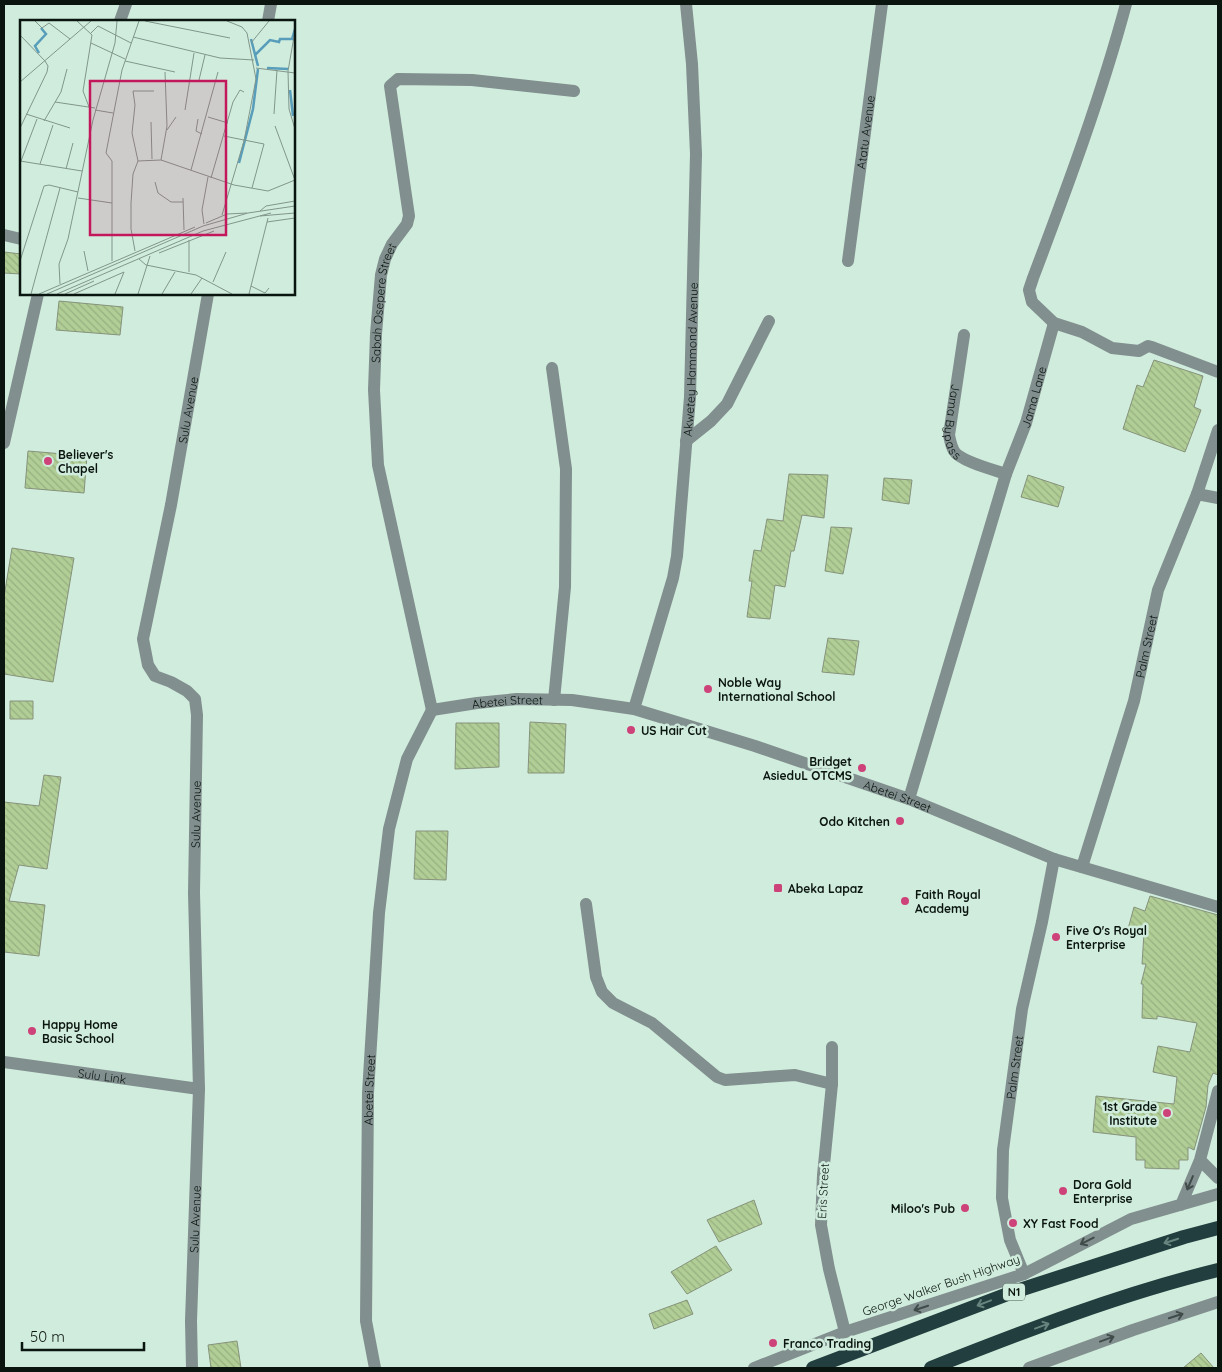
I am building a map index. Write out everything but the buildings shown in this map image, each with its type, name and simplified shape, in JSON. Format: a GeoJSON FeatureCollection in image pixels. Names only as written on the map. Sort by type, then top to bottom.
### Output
{"type":"FeatureCollection","features":[{"type":"Feature","properties":{"kind":"highway","name":"N1"},"geometry":{"type":"LineString","coordinates":[[813,1368],[1013,1292],[1184,1237],[1218,1228]]}},
{"type":"Feature","properties":{"kind":"highway"},"geometry":{"type":"LineString","coordinates":[[931,1368],[1114,1300],[1218,1270]]}},
{"type":"Feature","properties":{"kind":"street"},"geometry":{"type":"LineString","coordinates":[[120,20],[126,4]]}},
{"type":"Feature","properties":{"kind":"street"},"geometry":{"type":"LineString","coordinates":[[268,20],[271,4]]}},
{"type":"Feature","properties":{"kind":"street","name":"Akwetey Hammond Avenue"},"geometry":{"type":"LineString","coordinates":[[634,709],[673,578],[677,556],[690,397],[696,154],[692,64],[686,4]]}},
{"type":"Feature","properties":{"kind":"street","name":"Atatu Avenue"},"geometry":{"type":"LineString","coordinates":[[848,261],[882,4]]}},
{"type":"Feature","properties":{"kind":"street"},"geometry":{"type":"LineString","coordinates":[[1126,4],[1084,141],[1029,290],[1032,302],[1054,323],[1082,332],[1112,348],[1139,351],[1148,346],[1218,372]]}},
{"type":"Feature","properties":{"kind":"street","name":"Sabah Osepere Street"},"geometry":{"type":"LineString","coordinates":[[432,710],[378,465],[374,390],[381,275],[385,259],[392,244],[407,224],[409,216],[390,86],[398,79],[472,80],[574,91]]}},
{"type":"Feature","properties":{"kind":"street"},"geometry":{"type":"LineString","coordinates":[[4,235],[20,239]]}},
{"type":"Feature","properties":{"kind":"street"},"geometry":{"type":"LineString","coordinates":[[4,443],[38,295]]}},
{"type":"Feature","properties":{"kind":"street","name":"Sulu Avenue"},"geometry":{"type":"LineString","coordinates":[[192,1368],[191,1321],[199,1090],[194,893],[197,715],[195,699],[187,691],[155,676],[148,665],[143,639],[175,486],[208,295]]}},
{"type":"Feature","properties":{"kind":"street"},"geometry":{"type":"LineString","coordinates":[[686,441],[711,421],[727,404],[768,321]]}},
{"type":"Feature","properties":{"kind":"street","name":"Jama Lane"},"geometry":{"type":"LineString","coordinates":[[909,799],[1006,474],[1026,423],[1054,323]]}},
{"type":"Feature","properties":{"kind":"street","name":"Jama Bypass"},"geometry":{"type":"LineString","coordinates":[[964,336],[949,435],[955,452],[961,458],[1006,474]]}},
{"type":"Feature","properties":{"kind":"street"},"geometry":{"type":"LineString","coordinates":[[552,368],[566,469],[565,587],[554,700]]}},
{"type":"Feature","properties":{"kind":"street","name":"Palm Street"},"geometry":{"type":"LineString","coordinates":[[1082,867],[1134,701],[1158,590],[1197,494],[1218,430]]}},
{"type":"Feature","properties":{"kind":"street"},"geometry":{"type":"LineString","coordinates":[[1197,494],[1218,498]]}},
{"type":"Feature","properties":{"kind":"street","name":"Abetei Street"},"geometry":{"type":"LineString","coordinates":[[375,1368],[366,1321],[368,1093],[378,913],[389,829],[407,760],[432,710],[509,700],[572,700],[634,709],[755,746],[909,799],[1054,859],[1218,907]]}},
{"type":"Feature","properties":{"kind":"street","name":"Palm Street"},"geometry":{"type":"LineString","coordinates":[[1024,1274],[1010,1240],[1002,1198],[1003,1150],[1022,1009],[1054,859]]}},
{"type":"Feature","properties":{"kind":"street"},"geometry":{"type":"LineString","coordinates":[[586,904],[596,977],[602,992],[613,1003],[652,1023],[717,1077],[725,1080],[795,1074],[832,1084]]}},
{"type":"Feature","properties":{"kind":"street","name":"Eris Street"},"geometry":{"type":"LineString","coordinates":[[832,1046],[832,1084],[823,1174],[821,1225],[829,1269],[845,1332]]}},
{"type":"Feature","properties":{"kind":"street","name":"Sulu Link"},"geometry":{"type":"LineString","coordinates":[[4,1062],[199,1090]]}},
{"type":"Feature","properties":{"kind":"street"},"geometry":{"type":"LineString","coordinates":[[1181,1205],[1200,1160],[1218,1091]]}},
{"type":"Feature","properties":{"kind":"street"},"geometry":{"type":"LineString","coordinates":[[1200,1160],[1218,1178]]}},
{"type":"Feature","properties":{"kind":"street","name":"George Walker Bush Highway"},"geometry":{"type":"LineString","coordinates":[[754,1368],[845,1332],[1024,1274],[1131,1219],[1218,1194]]}},
{"type":"Feature","properties":{"kind":"street"},"geometry":{"type":"LineString","coordinates":[[1029,1368],[1133,1330],[1218,1302]]}},
{"type":"Feature","properties":{"kind":"place","name":"Believer's Chapel"},"geometry":{"type":"Point","coordinates":[48,461]}},
{"type":"Feature","properties":{"kind":"place","name":"Noble Way International School"},"geometry":{"type":"Point","coordinates":[708,689]}},
{"type":"Feature","properties":{"kind":"place","name":"US Hair Cut"},"geometry":{"type":"Point","coordinates":[631,730]}},
{"type":"Feature","properties":{"kind":"place","name":"Bridget AsieduL OTCMS"},"geometry":{"type":"Point","coordinates":[862,768]}},
{"type":"Feature","properties":{"kind":"place","name":"Odo Kitchen"},"geometry":{"type":"Point","coordinates":[900,821]}},
{"type":"Feature","properties":{"kind":"place","name":"Abeka Lapaz"},"geometry":{"type":"Point","coordinates":[778,888]}},
{"type":"Feature","properties":{"kind":"place","name":"Faith Royal Academy"},"geometry":{"type":"Point","coordinates":[905,901]}},
{"type":"Feature","properties":{"kind":"place","name":"Five O's Royal Enterprise"},"geometry":{"type":"Point","coordinates":[1056,937]}},
{"type":"Feature","properties":{"kind":"place","name":"Happy Home Basic School"},"geometry":{"type":"Point","coordinates":[32,1031]}},
{"type":"Feature","properties":{"kind":"place","name":"1st Grade Institute"},"geometry":{"type":"Point","coordinates":[1167,1113]}},
{"type":"Feature","properties":{"kind":"place","name":"Dora Gold Enterprise"},"geometry":{"type":"Point","coordinates":[1063,1191]}},
{"type":"Feature","properties":{"kind":"place","name":"Miloo's Pub"},"geometry":{"type":"Point","coordinates":[965,1208]}},
{"type":"Feature","properties":{"kind":"place","name":"XY Fast Food"},"geometry":{"type":"Point","coordinates":[1013,1223]}},
{"type":"Feature","properties":{"kind":"place","name":"Franco Trading"},"geometry":{"type":"Point","coordinates":[773,1343]}}]}
